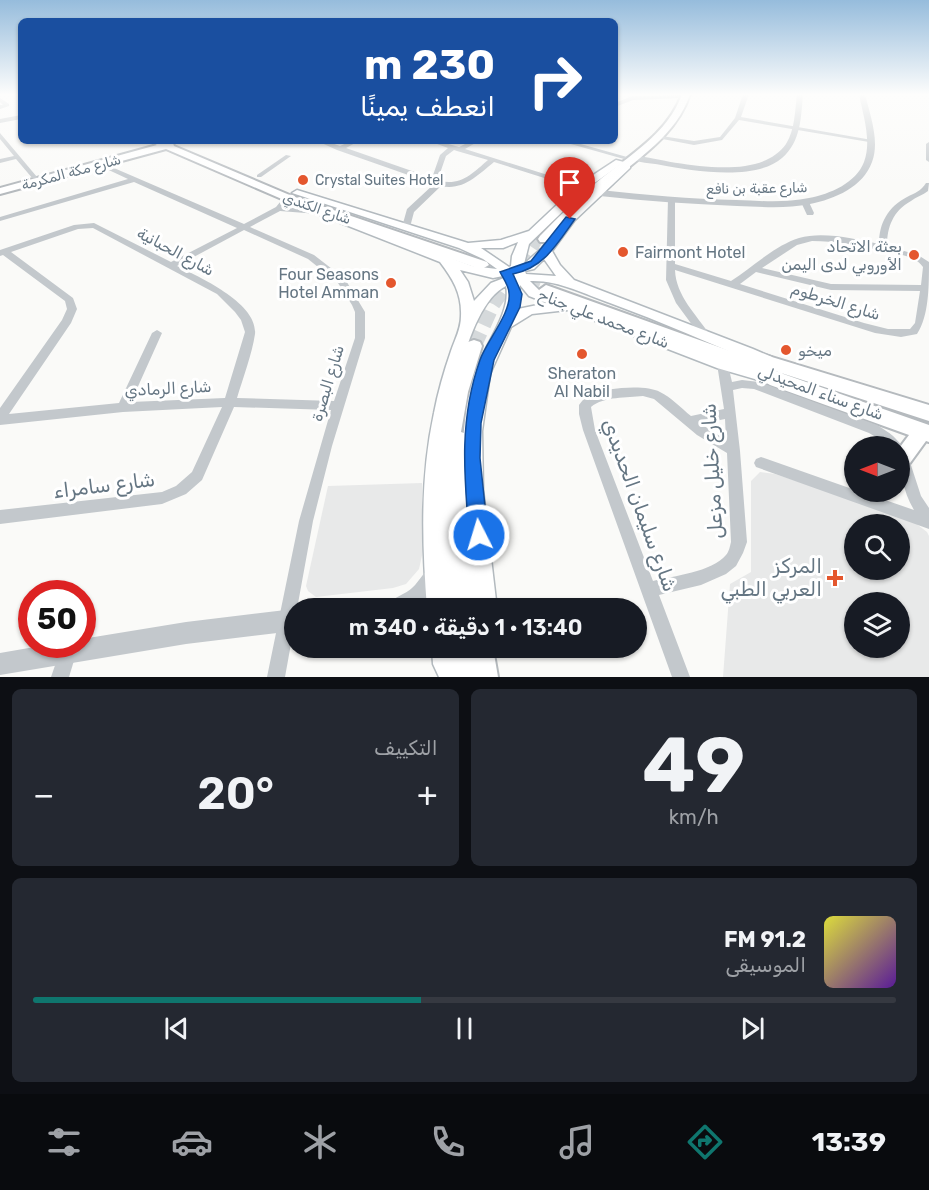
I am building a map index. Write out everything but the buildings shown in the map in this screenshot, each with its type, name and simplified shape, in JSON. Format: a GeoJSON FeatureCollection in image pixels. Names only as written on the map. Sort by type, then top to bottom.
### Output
{"type":"FeatureCollection","features":[{"type":"Feature","properties":{"kind":"main road"},"geometry":{"type":"LineString","coordinates":[[450,241],[493,246],[518,240],[541,239],[612,175],[661,126]]}},
{"type":"Feature","properties":{"kind":"main road"},"geometry":{"type":"LineString","coordinates":[[455,598],[447,475],[450,439],[455,407],[488,293],[495,286],[535,263],[541,239],[582,187],[627,160],[666,126]]}},
{"type":"Feature","properties":{"kind":"main road"},"geometry":{"type":"LineString","coordinates":[[112,157],[132,144]]}},
{"type":"Feature","properties":{"kind":"main road","name":"شارع مكة المكرمة"},"geometry":{"type":"LineString","coordinates":[[0,189],[162,144]]}},
{"type":"Feature","properties":{"kind":"main road","name":"شارع مكة المكرمة"},"geometry":{"type":"LineString","coordinates":[[0,189],[100,164],[163,144]]}},
{"type":"Feature","properties":{"kind":"main road","name":"شارع الكندي"},"geometry":{"type":"LineString","coordinates":[[168,144],[292,196],[484,263]]}},
{"type":"Feature","properties":{"kind":"main road","name":"شارع الكندي"},"geometry":{"type":"LineString","coordinates":[[169,144],[259,176],[292,196]]}},
{"type":"Feature","properties":{"kind":"main road"},"geometry":{"type":"LineString","coordinates":[[483,598],[471,458],[473,423],[482,374],[501,329],[514,307],[517,253],[570,219],[600,193],[627,160]]}},
{"type":"Feature","properties":{"kind":"main road"},"geometry":{"type":"LineString","coordinates":[[292,196],[318,212],[477,271],[515,275]]}},
{"type":"Feature","properties":{"kind":"main road"},"geometry":{"type":"LineString","coordinates":[[292,196],[332,202],[450,241],[489,257],[515,275]]}},
{"type":"Feature","properties":{"kind":"main road"},"geometry":{"type":"LineString","coordinates":[[541,239],[555,267],[569,284]]}},
{"type":"Feature","properties":{"kind":"main road"},"geometry":{"type":"LineString","coordinates":[[441,257],[458,276],[466,292],[474,341],[460,443],[462,528],[471,598]]}},
{"type":"Feature","properties":{"kind":"main road","name":"شارع محمد علي جناح"},"geometry":{"type":"LineString","coordinates":[[515,275],[550,279],[569,284],[674,321],[705,334],[776,373]]}},
{"type":"Feature","properties":{"kind":"main road","name":"شارع محمد علي جناح"},"geometry":{"type":"LineString","coordinates":[[515,275],[534,293],[723,364],[776,373]]}},
{"type":"Feature","properties":{"kind":"main road","name":"شارع محمد علي جناح"},"geometry":{"type":"LineString","coordinates":[[548,287],[776,373],[927,426]]}},
{"type":"Feature","properties":{"kind":"main road"},"geometry":{"type":"LineString","coordinates":[[501,329],[524,310],[575,307]]}},
{"type":"Feature","properties":{"kind":"main road"},"geometry":{"type":"LineString","coordinates":[[438,598],[433,479],[438,430],[447,388],[474,341]]}},
{"type":"Feature","properties":{"kind":"main road"},"geometry":{"type":"LineString","coordinates":[[910,450],[927,426]]}},
{"type":"Feature","properties":{"kind":"main road"},"geometry":{"type":"LineString","coordinates":[[481,658],[485,677]]}},
{"type":"Feature","properties":{"kind":"main road"},"geometry":{"type":"LineString","coordinates":[[485,677],[486,658]]}},
{"type":"Feature","properties":{"kind":"street"},"geometry":{"type":"LineString","coordinates":[[655,137],[688,142],[714,141],[725,136],[733,126]]}},
{"type":"Feature","properties":{"kind":"street"},"geometry":{"type":"LineString","coordinates":[[787,126],[869,140]]}},
{"type":"Feature","properties":{"kind":"street","name":"شارع عقبة بن نافع"},"geometry":{"type":"LineString","coordinates":[[600,193],[668,201],[761,204],[805,202],[834,194],[855,181],[867,163],[871,150],[867,126]]}},
{"type":"Feature","properties":{"kind":"street"},"geometry":{"type":"LineString","coordinates":[[573,144],[627,160],[736,169],[759,166],[783,154],[790,144],[796,127]]}},
{"type":"Feature","properties":{"kind":"street"},"geometry":{"type":"LineString","coordinates":[[0,135],[35,178]]}},
{"type":"Feature","properties":{"kind":"street"},"geometry":{"type":"LineString","coordinates":[[327,144],[437,183],[458,186],[490,160]]}},
{"type":"Feature","properties":{"kind":"street"},"geometry":{"type":"LineString","coordinates":[[339,149],[350,144]]}},
{"type":"Feature","properties":{"kind":"street"},"geometry":{"type":"LineString","coordinates":[[441,144],[582,187]]}},
{"type":"Feature","properties":{"kind":"street"},"geometry":{"type":"LineString","coordinates":[[406,226],[410,211],[437,183],[443,155],[468,144]]}},
{"type":"Feature","properties":{"kind":"street"},"geometry":{"type":"LineString","coordinates":[[929,144],[929,160]]}},
{"type":"Feature","properties":{"kind":"street"},"geometry":{"type":"LineString","coordinates":[[259,176],[288,156]]}},
{"type":"Feature","properties":{"kind":"street"},"geometry":{"type":"LineString","coordinates":[[0,161],[17,157]]}},
{"type":"Feature","properties":{"kind":"street","name":"شارع البصرة"},"geometry":{"type":"LineString","coordinates":[[100,164],[311,257],[331,271],[351,293],[360,312],[360,338],[338,406],[306,521],[294,598]]}},
{"type":"Feature","properties":{"kind":"street"},"geometry":{"type":"LineString","coordinates":[[0,219],[132,180]]}},
{"type":"Feature","properties":{"kind":"street"},"geometry":{"type":"LineString","coordinates":[[883,249],[883,227],[889,216],[901,204],[925,191],[929,185]]}},
{"type":"Feature","properties":{"kind":"street"},"geometry":{"type":"LineString","coordinates":[[172,265],[279,209],[292,196]]}},
{"type":"Feature","properties":{"kind":"street"},"geometry":{"type":"LineString","coordinates":[[668,201],[669,280],[681,310],[680,316],[674,321]]}},
{"type":"Feature","properties":{"kind":"street"},"geometry":{"type":"LineString","coordinates":[[805,202],[810,213]]}},
{"type":"Feature","properties":{"kind":"street"},"geometry":{"type":"LineString","coordinates":[[279,209],[318,212]]}},
{"type":"Feature","properties":{"kind":"street","name":"شارع الحبانية"},"geometry":{"type":"LineString","coordinates":[[2,252],[90,225],[172,265],[220,292],[236,305],[248,324],[250,332],[230,402]]}},
{"type":"Feature","properties":{"kind":"street"},"geometry":{"type":"LineString","coordinates":[[732,285],[756,269],[798,241],[811,237],[834,238],[923,260],[928,268],[928,288],[831,287],[756,269]]}},
{"type":"Feature","properties":{"kind":"street"},"geometry":{"type":"LineString","coordinates":[[667,239],[669,280],[681,303],[705,334]]}},
{"type":"Feature","properties":{"kind":"street"},"geometry":{"type":"LineString","coordinates":[[0,419],[67,321],[72,309],[70,300],[2,252]]}},
{"type":"Feature","properties":{"kind":"street","name":"شارع الخرطوم"},"geometry":{"type":"LineString","coordinates":[[670,265],[878,330],[898,334],[913,332],[917,329],[928,288]]}},
{"type":"Feature","properties":{"kind":"street"},"geometry":{"type":"LineString","coordinates":[[123,407],[157,333]]}},
{"type":"Feature","properties":{"kind":"street","name":"شارع خليل مزعل"},"geometry":{"type":"LineString","coordinates":[[649,590],[709,572],[729,563],[739,542],[731,413],[723,364]]}},
{"type":"Feature","properties":{"kind":"street","name":"شارع سناء المحيدلي"},"geometry":{"type":"LineString","coordinates":[[728,387],[742,384],[755,385],[873,429],[885,436]]}},
{"type":"Feature","properties":{"kind":"street","name":"شارع سليمان الحديدي"},"geometry":{"type":"LineString","coordinates":[[681,677],[587,422],[585,405],[592,399],[607,395],[643,392],[663,399],[688,421],[734,451]]}},
{"type":"Feature","properties":{"kind":"street","name":"شارع الرمادي"},"geometry":{"type":"LineString","coordinates":[[0,419],[123,407],[230,402],[338,406]]}},
{"type":"Feature","properties":{"kind":"street","name":"شارع سامراء"},"geometry":{"type":"LineString","coordinates":[[0,517],[162,498],[177,494],[197,476],[230,402]]}},
{"type":"Feature","properties":{"kind":"street"},"geometry":{"type":"LineString","coordinates":[[688,421],[731,413]]}},
{"type":"Feature","properties":{"kind":"street"},"geometry":{"type":"LineString","coordinates":[[761,464],[929,521]]}},
{"type":"Feature","properties":{"kind":"street"},"geometry":{"type":"LineString","coordinates":[[910,483],[915,499],[929,521]]}},
{"type":"Feature","properties":{"kind":"street"},"geometry":{"type":"LineString","coordinates":[[415,598],[436,574]]}},
{"type":"Feature","properties":{"kind":"street"},"geometry":{"type":"LineString","coordinates":[[96,649],[186,633],[284,621]]}},
{"type":"Feature","properties":{"kind":"street","name":"شارع البصرة"},"geometry":{"type":"LineString","coordinates":[[276,677],[284,644]]}},
{"type":"Feature","properties":{"kind":"street"},"geometry":{"type":"LineString","coordinates":[[0,664],[40,658]]}},
{"type":"Feature","properties":{"kind":"street"},"geometry":{"type":"LineString","coordinates":[[60,677],[65,658]]}},
{"type":"Feature","properties":{"kind":"shaded area","name":"المركز العربي الطبي"},"geometry":{"type":"Polygon","coordinates":[[[760,472],[775,474],[844,497],[844,502],[860,502],[897,514],[844,514],[844,580],[910,580],[910,520],[914,522],[929,536],[929,677],[723,677],[730,584],[751,572],[751,481],[760,472]]]}},
{"type":"Feature","properties":{"kind":"shaded area"},"geometry":{"type":"Polygon","coordinates":[[[422,483],[423,551],[419,569],[406,584],[393,588],[316,597],[308,591],[306,586],[328,486],[422,483]]]}},
{"type":"Feature","properties":{"kind":"tunnel"},"geometry":{"type":"LineString","coordinates":[[533,246],[538,238]]}},
{"type":"Feature","properties":{"kind":"tunnel"},"geometry":{"type":"LineString","coordinates":[[512,277],[534,244]]}},
{"type":"Feature","properties":{"kind":"tunnel"},"geometry":{"type":"LineString","coordinates":[[482,265],[512,277]]}},
{"type":"Feature","properties":{"kind":"tunnel"},"geometry":{"type":"LineString","coordinates":[[474,346],[493,304],[512,277]]}},
{"type":"Feature","properties":{"kind":"tunnel"},"geometry":{"type":"LineString","coordinates":[[512,277],[546,290]]}},
{"type":"Feature","properties":{"kind":"place","name":"Crystal Suites Hotel"},"geometry":{"type":"Point","coordinates":[303,180]}},
{"type":"Feature","properties":{"kind":"place","name":"Fairmont Hotel"},"geometry":{"type":"Point","coordinates":[623,252]}},
{"type":"Feature","properties":{"kind":"place","name":"بعثة الاتحاد الأوروبي لدى اليمن"},"geometry":{"type":"Point","coordinates":[914,255]}},
{"type":"Feature","properties":{"kind":"place","name":"Four Seasons Hotel Amman"},"geometry":{"type":"Point","coordinates":[391,283]}},
{"type":"Feature","properties":{"kind":"place","name":"ميخو"},"geometry":{"type":"Point","coordinates":[786,350]}},
{"type":"Feature","properties":{"kind":"place","name":"Sheraton Al Nabil"},"geometry":{"type":"Point","coordinates":[582,354]}},
{"type":"Feature","properties":{"kind":"place","name":"المركز العربي الطبي"},"geometry":{"type":"Point","coordinates":[835,578]}},
{"type":"Feature","properties":{"kind":"route"},"geometry":{"type":"LineString","coordinates":[[479,535],[471,458],[473,423],[482,374],[501,329],[514,307],[516,294],[506,272],[525,268],[535,263],[570,219]]}}]}
